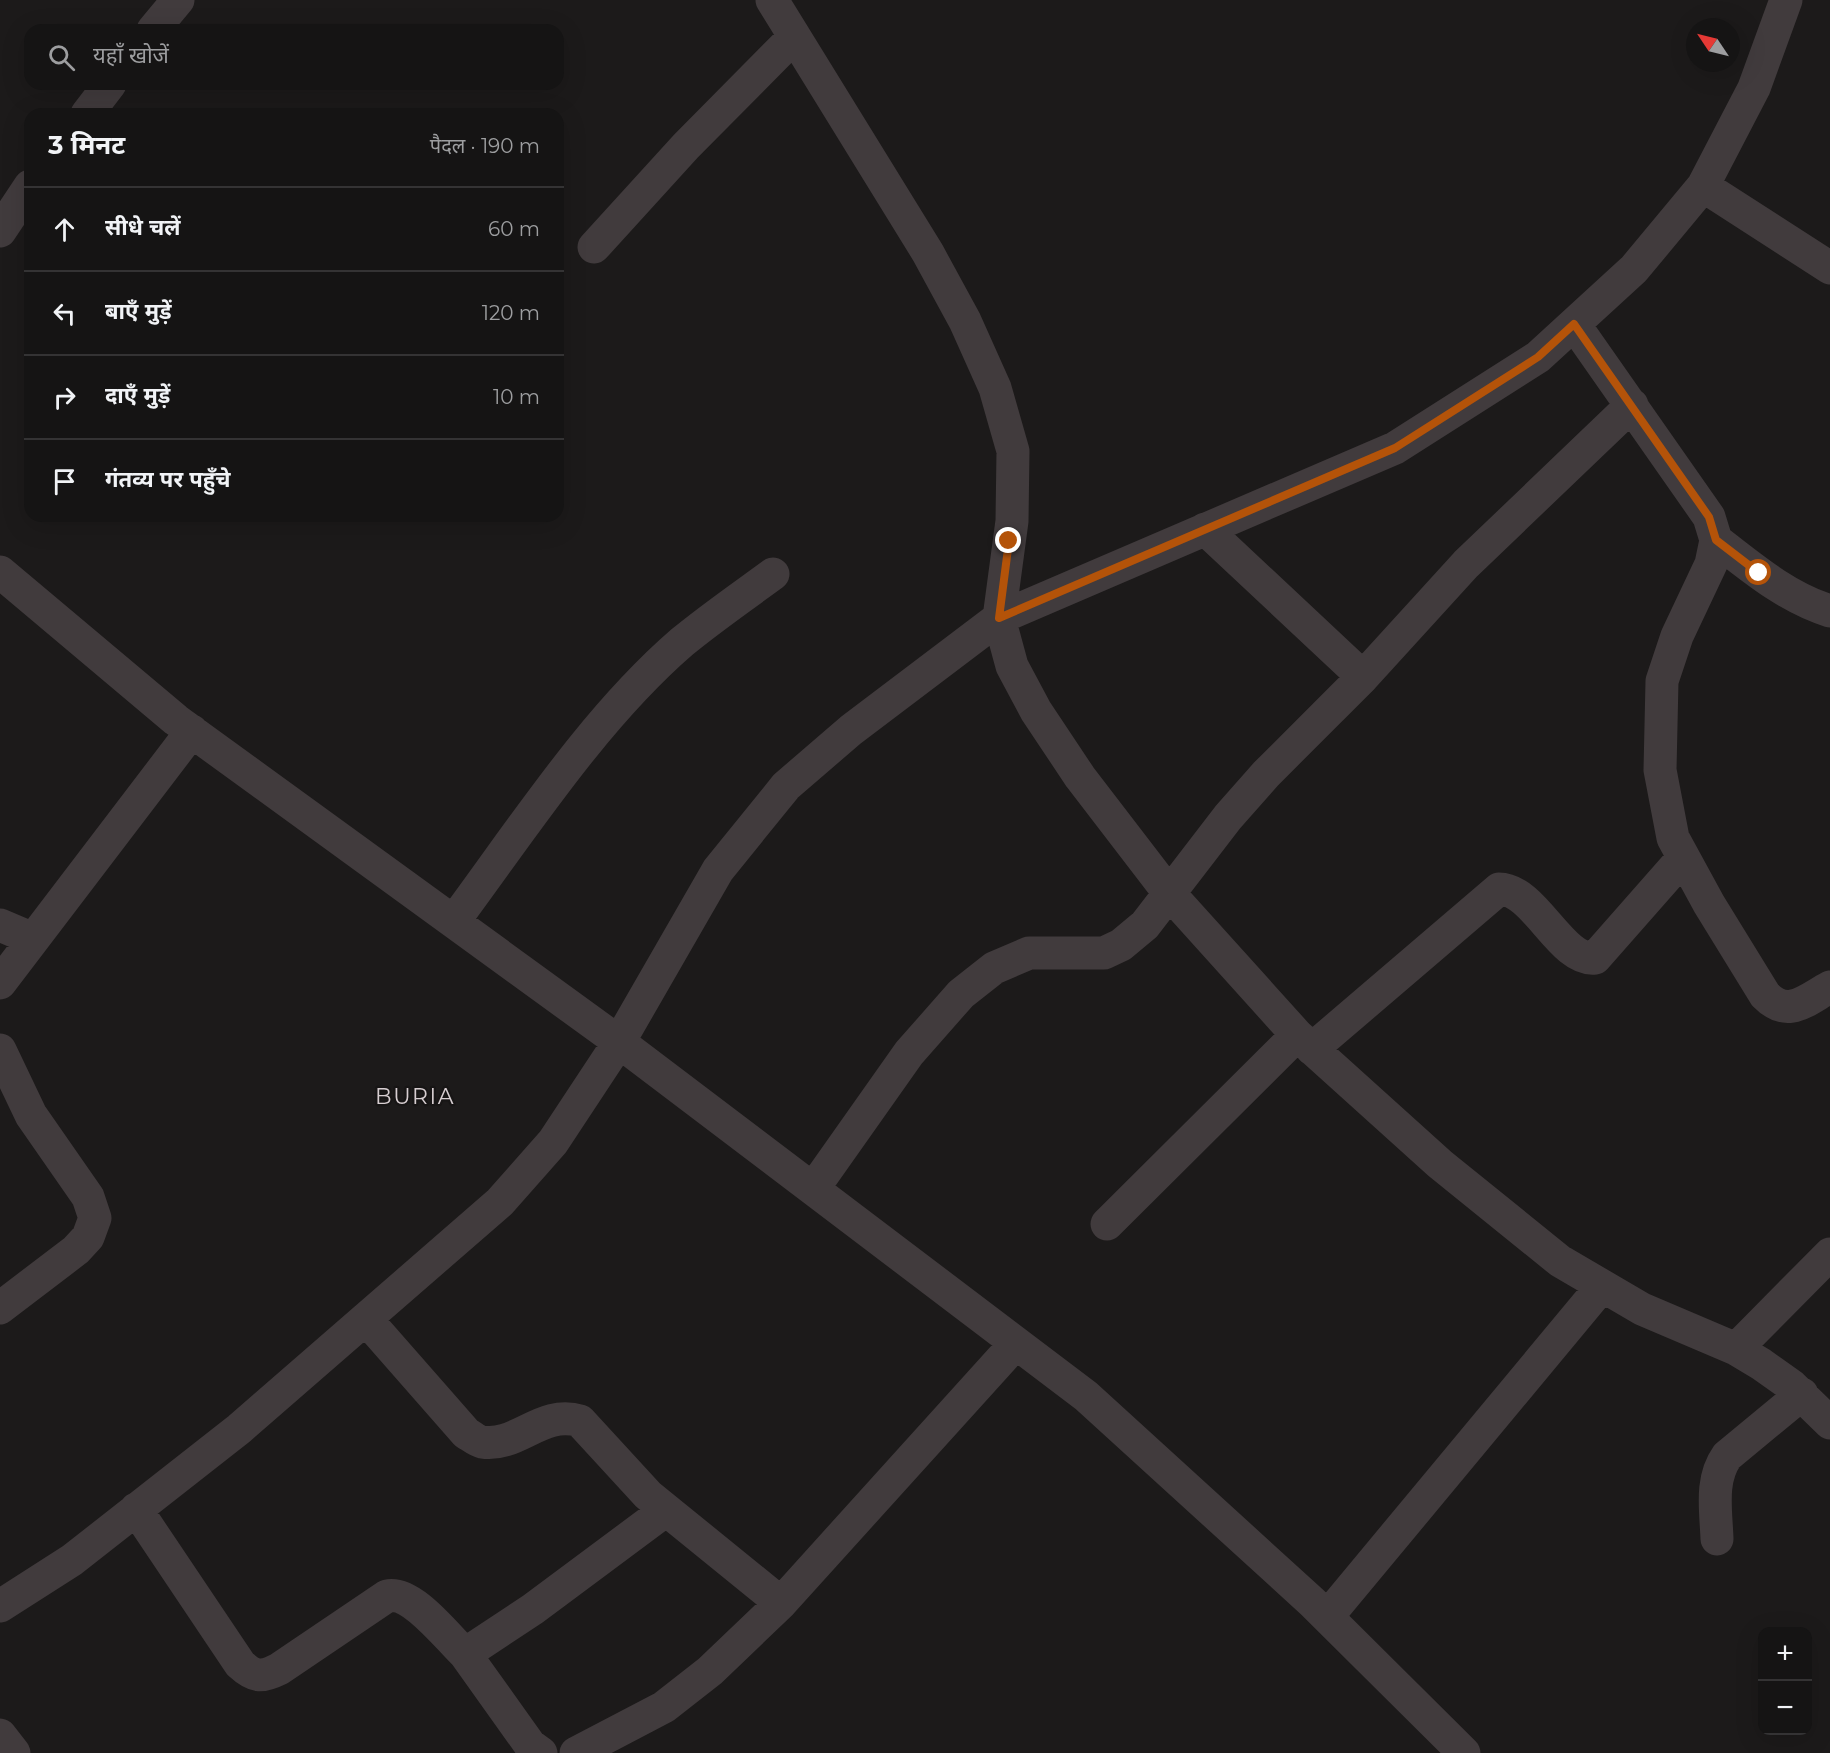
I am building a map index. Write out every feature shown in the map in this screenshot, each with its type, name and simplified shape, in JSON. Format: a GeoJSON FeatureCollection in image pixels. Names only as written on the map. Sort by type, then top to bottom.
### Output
{"type":"FeatureCollection","features":[{"type":"Feature","properties":{"kind":"street"},"geometry":{"type":"LineString","coordinates":[[772,0],[928,253],[965,321],[995,388],[1013,451],[1012,522],[999,618],[1012,666],[1036,711],[1080,777],[1170,893],[1305,1042],[1440,1164],[1560,1260],[1642,1309],[1736,1349],[1802,1394],[1830,1423]]}},
{"type":"Feature","properties":{"kind":"street"},"geometry":{"type":"LineString","coordinates":[[0,1606],[72,1560],[239,1429],[500,1202],[554,1142],[619,1042],[718,870],[786,786],[860,723],[999,618],[1395,448],[1538,357],[1634,269],[1703,186],[1754,88],[1786,0]]}},
{"type":"Feature","properties":{"kind":"street"},"geometry":{"type":"LineString","coordinates":[[157,24],[172,2]]}},
{"type":"Feature","properties":{"kind":"street"},"geometry":{"type":"LineString","coordinates":[[594,247],[686,146],[794,36]]}},
{"type":"Feature","properties":{"kind":"street"},"geometry":{"type":"LineString","coordinates":[[92,108],[105,90]]}},
{"type":"Feature","properties":{"kind":"street"},"geometry":{"type":"LineString","coordinates":[[1703,186],[1830,268]]}},
{"type":"Feature","properties":{"kind":"street"},"geometry":{"type":"LineString","coordinates":[[0,230],[24,195]]}},
{"type":"Feature","properties":{"kind":"street"},"geometry":{"type":"LineString","coordinates":[[1574,324],[1709,517],[1716,540],[1711,564],[1677,636],[1662,681],[1660,770],[1673,838],[1759,985],[1774,1004],[1784,1008],[1792,1007],[1830,987]]}},
{"type":"Feature","properties":{"kind":"street"},"geometry":{"type":"LineString","coordinates":[[813,1189],[909,1053],[961,994],[994,968],[1029,953],[1104,953],[1121,945],[1145,925],[1251,791],[1363,677],[1467,564],[1632,405]]}},
{"type":"Feature","properties":{"kind":"street"},"geometry":{"type":"LineString","coordinates":[[1206,530],[1363,677]]}},
{"type":"Feature","properties":{"kind":"street"},"geometry":{"type":"LineString","coordinates":[[1716,540],[1773,585],[1808,604],[1830,611]]}},
{"type":"Feature","properties":{"kind":"street"},"geometry":{"type":"LineString","coordinates":[[0,572],[192,730],[619,1042],[1086,1396],[1328,1617],[1464,1753]]}},
{"type":"Feature","properties":{"kind":"street"},"geometry":{"type":"LineString","coordinates":[[454,921],[579,754],[640,684],[682,642],[773,574]]}},
{"type":"Feature","properties":{"kind":"street"},"geometry":{"type":"LineString","coordinates":[[0,983],[192,730]]}},
{"type":"Feature","properties":{"kind":"street"},"geometry":{"type":"LineString","coordinates":[[1107,1224],[1305,1042],[1499,889],[1515,892],[1580,956],[1595,958],[1683,858]]}},
{"type":"Feature","properties":{"kind":"street"},"geometry":{"type":"LineString","coordinates":[[0,925],[33,939]]}},
{"type":"Feature","properties":{"kind":"street"},"geometry":{"type":"LineString","coordinates":[[0,1050],[32,1115],[88,1197],[94,1218],[88,1238],[76,1250],[0,1308]]}},
{"type":"Feature","properties":{"kind":"street"},"geometry":{"type":"LineString","coordinates":[[1736,1349],[1830,1254]]}},
{"type":"Feature","properties":{"kind":"street"},"geometry":{"type":"LineString","coordinates":[[1328,1617],[1602,1286]]}},
{"type":"Feature","properties":{"kind":"street"},"geometry":{"type":"LineString","coordinates":[[366,1319],[466,1433],[481,1442],[499,1442],[550,1419],[566,1417],[580,1421],[648,1495],[781,1604]]}},
{"type":"Feature","properties":{"kind":"street"},"geometry":{"type":"LineString","coordinates":[[576,1753],[664,1707],[710,1671],[781,1604],[1016,1343]]}},
{"type":"Feature","properties":{"kind":"street"},"geometry":{"type":"LineString","coordinates":[[1717,1539],[1715,1480],[1719,1467],[1727,1455],[1802,1394]]}},
{"type":"Feature","properties":{"kind":"street"},"geometry":{"type":"LineString","coordinates":[[136,1509],[240,1664],[252,1675],[263,1677],[279,1669],[387,1596],[395,1594],[414,1603],[465,1654],[530,1744],[541,1753]]}},
{"type":"Feature","properties":{"kind":"street"},"geometry":{"type":"LineString","coordinates":[[465,1654],[533,1609],[666,1510]]}},
{"type":"Feature","properties":{"kind":"street"},"geometry":{"type":"LineString","coordinates":[[0,1735],[14,1753]]}},
{"type":"Feature","properties":{"kind":"district","name":"BURIA"},"geometry":{"type":"Point","coordinates":[415,1096]}},
{"type":"Feature","properties":{"kind":"route"},"geometry":{"type":"LineString","coordinates":[[1009,541],[999,618],[1093,575],[1264,506],[1395,448],[1538,357],[1574,324],[1709,517],[1716,540],[1759,573]]}}]}
